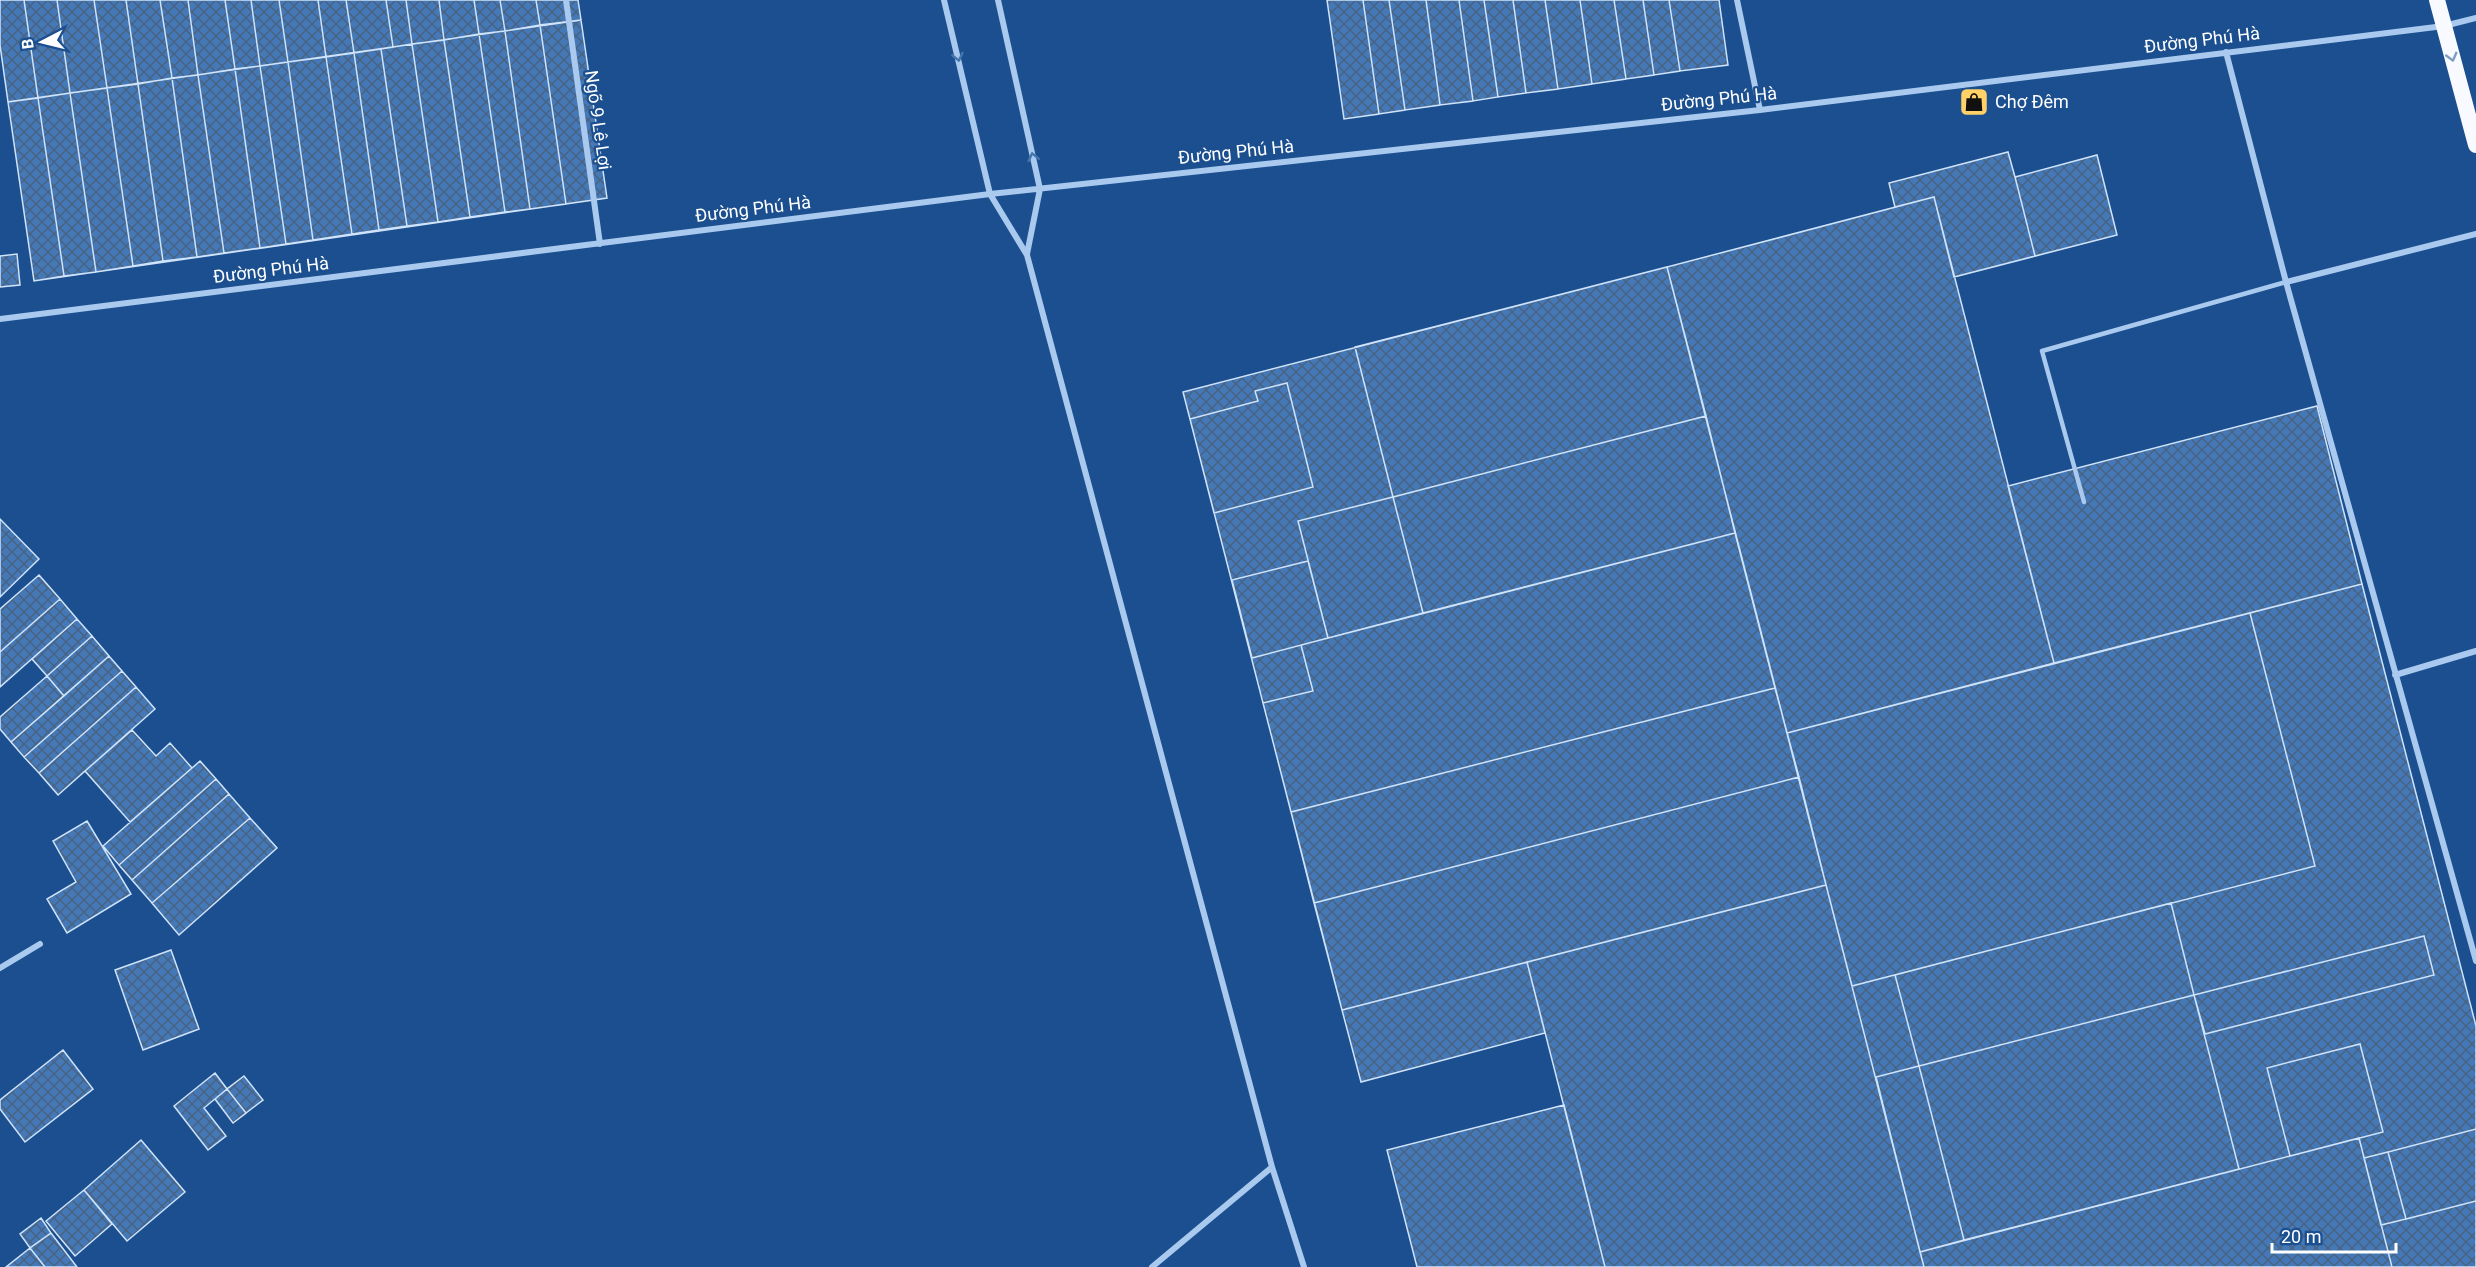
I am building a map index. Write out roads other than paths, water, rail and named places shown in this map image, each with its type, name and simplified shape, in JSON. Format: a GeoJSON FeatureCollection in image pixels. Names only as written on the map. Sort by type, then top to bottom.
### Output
{"type":"FeatureCollection","features":[{"type":"Feature","properties":{"kind":"highway"},"geometry":{"type":"LineString","coordinates":[[2437,0],[2476,145]]}},
{"type":"Feature","properties":{"kind":"street","name":"Ngõ 9 Lê Lợi"},"geometry":{"type":"LineString","coordinates":[[566,0],[600,244]]}},
{"type":"Feature","properties":{"kind":"street"},"geometry":{"type":"LineString","coordinates":[[944,0],[990,194],[1027,255],[1272,1167],[1304,1267]]}},
{"type":"Feature","properties":{"kind":"street"},"geometry":{"type":"LineString","coordinates":[[998,0],[1040,189],[1027,255]]}},
{"type":"Feature","properties":{"kind":"street"},"geometry":{"type":"LineString","coordinates":[[1737,0],[1761,110]]}},
{"type":"Feature","properties":{"kind":"street","name":"Đường Phú Hà"},"geometry":{"type":"LineString","coordinates":[[0,319],[990,194],[1761,110],[2444,26],[2476,18]]}},
{"type":"Feature","properties":{"kind":"street"},"geometry":{"type":"LineString","coordinates":[[2226,52],[2286,282],[2476,961]]}},
{"type":"Feature","properties":{"kind":"street"},"geometry":{"type":"LineString","coordinates":[[2286,282],[2476,234]]}},
{"type":"Feature","properties":{"kind":"street"},"geometry":{"type":"LineString","coordinates":[[2395,675],[2476,651]]}},
{"type":"Feature","properties":{"kind":"street"},"geometry":{"type":"LineString","coordinates":[[0,968],[40,944]]}},
{"type":"Feature","properties":{"kind":"street"},"geometry":{"type":"LineString","coordinates":[[1152,1267],[1272,1167]]}},
{"type":"Feature","properties":{"kind":"lane"},"geometry":{"type":"LineString","coordinates":[[2084,502],[2042,351],[2286,282]]}},
{"type":"Feature","properties":{"kind":"place","name":"Chợ Đêm"},"geometry":{"type":"Point","coordinates":[1974,102]}}]}
